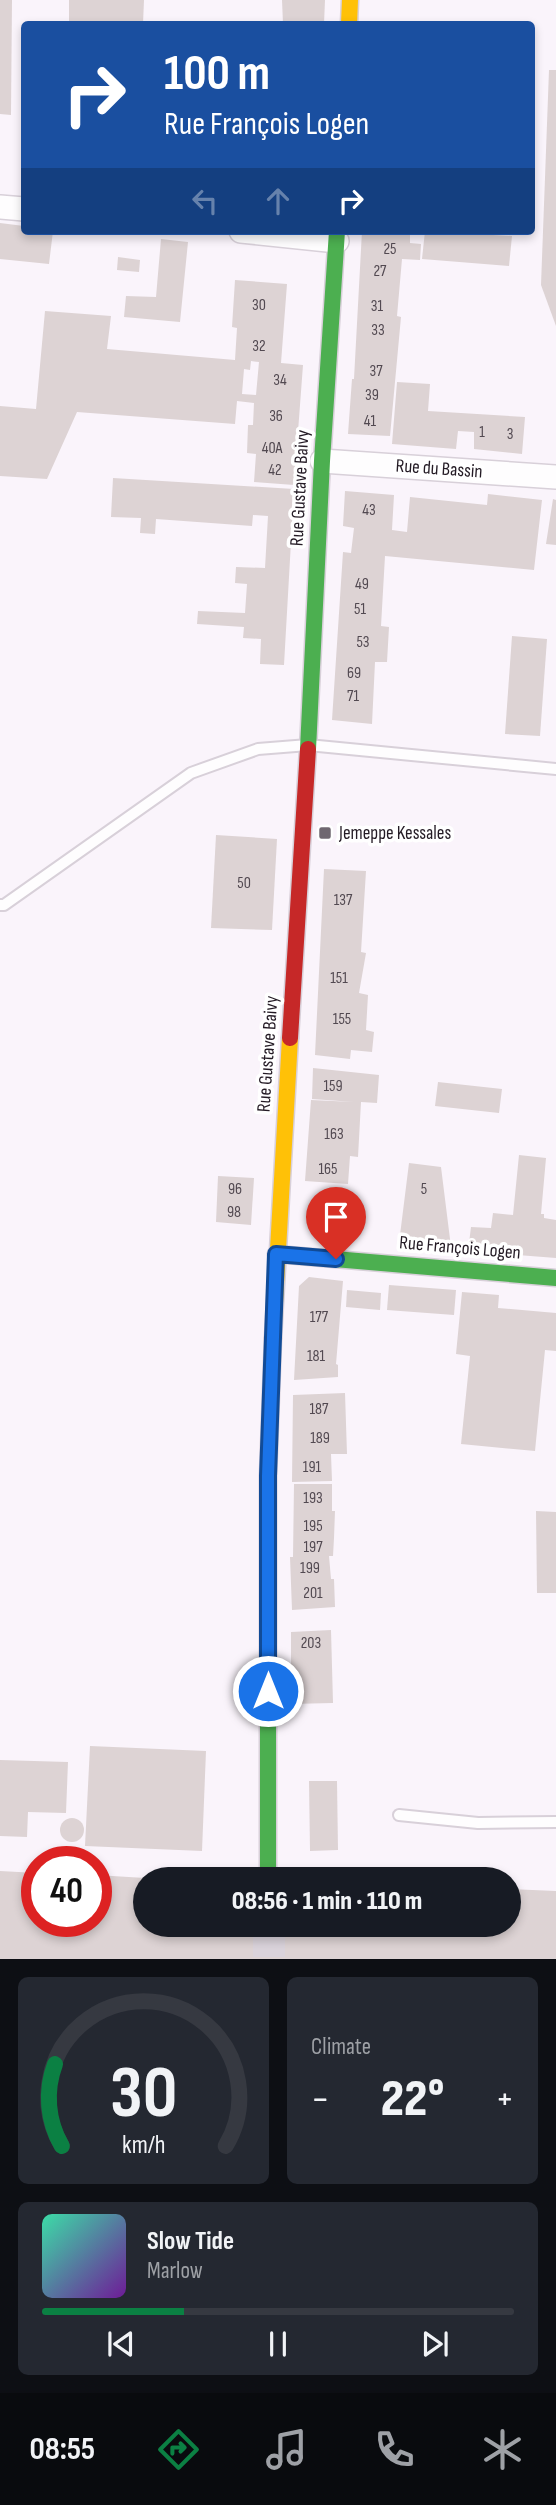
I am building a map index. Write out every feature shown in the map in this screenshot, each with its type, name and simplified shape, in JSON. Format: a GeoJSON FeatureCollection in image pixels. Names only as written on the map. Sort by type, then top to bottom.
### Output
{"type":"FeatureCollection","features":[{"type":"Feature","properties":{"kind":"street"},"geometry":{"type":"LineString","coordinates":[[349,21],[350,0]]}},
{"type":"Feature","properties":{"kind":"street"},"geometry":{"type":"LineString","coordinates":[[0,207],[21,209]]}},
{"type":"Feature","properties":{"kind":"street"},"geometry":{"type":"LineString","coordinates":[[318,235],[337,236]]}},
{"type":"Feature","properties":{"kind":"street","name":"Rue Gustave Baivy"},"geometry":{"type":"LineString","coordinates":[[268,1867],[268,1476],[276,1254],[337,236]]}},
{"type":"Feature","properties":{"kind":"street","name":"Rue du Bassin"},"geometry":{"type":"LineString","coordinates":[[323,461],[556,477]]}},
{"type":"Feature","properties":{"kind":"street","name":"Rue François Logen"},"geometry":{"type":"LineString","coordinates":[[276,1254],[556,1278]]}},
{"type":"Feature","properties":{"kind":"lane"},"geometry":{"type":"LineString","coordinates":[[0,905],[4,905],[93,844],[191,773],[258,749],[307,745],[556,769]]}},
{"type":"Feature","properties":{"kind":"lane"},"geometry":{"type":"LineString","coordinates":[[399,1815],[478,1823],[556,1822]]}},
{"type":"Feature","properties":{"kind":"building"},"geometry":{"type":"Polygon","coordinates":[[[0,0],[12,0],[11,115],[0,114],[0,0]]]}},
{"type":"Feature","properties":{"kind":"building"},"geometry":{"type":"Polygon","coordinates":[[[69,0],[144,0],[143,21],[69,21],[69,0]]]}},
{"type":"Feature","properties":{"kind":"building"},"geometry":{"type":"Polygon","coordinates":[[[282,0],[325,0],[324,21],[283,21],[282,0]]]}},
{"type":"Feature","properties":{"kind":"building"},"geometry":{"type":"Polygon","coordinates":[[[549,70],[556,70],[556,326],[541,285],[549,70]]]}},
{"type":"Feature","properties":{"kind":"building"},"geometry":{"type":"Polygon","coordinates":[[[0,223],[21,226],[21,235],[53,235],[49,264],[0,259],[0,223]]]}},
{"type":"Feature","properties":{"kind":"building"},"geometry":{"type":"Polygon","coordinates":[[[362,235],[410,235],[410,243],[421,244],[420,260],[402,259],[397,316],[401,317],[390,436],[348,434],[354,379],[362,235]]]}},
{"type":"Feature","properties":{"kind":"building"},"geometry":{"type":"Polygon","coordinates":[[[425,235],[512,236],[509,266],[422,259],[425,235]]]}},
{"type":"Feature","properties":{"kind":"building"},"geometry":{"type":"Polygon","coordinates":[[[161,239],[188,242],[180,322],[124,317],[126,296],[156,297],[161,239]]]}},
{"type":"Feature","properties":{"kind":"building"},"geometry":{"type":"Polygon","coordinates":[[[118,257],[140,260],[139,272],[117,270],[118,257]]]}},
{"type":"Feature","properties":{"kind":"building"},"geometry":{"type":"Polygon","coordinates":[[[235,280],[287,284],[281,363],[303,365],[294,485],[254,482],[256,454],[247,453],[248,425],[253,425],[254,403],[237,401],[235,424],[77,412],[47,479],[0,476],[0,406],[36,409],[45,311],[111,316],[107,349],[235,360],[237,328],[232,327],[235,280]],[[251,361],[250,370],[244,369],[242,394],[256,395],[259,362],[251,361]]]}},
{"type":"Feature","properties":{"kind":"building"},"geometry":{"type":"Polygon","coordinates":[[[397,382],[430,384],[428,411],[525,417],[522,454],[474,449],[474,432],[458,431],[456,449],[392,444],[397,382]]]}},
{"type":"Feature","properties":{"kind":"building"},"geometry":{"type":"Polygon","coordinates":[[[113,478],[294,489],[284,665],[260,664],[261,639],[243,638],[244,627],[197,624],[198,611],[245,613],[247,584],[235,583],[236,567],[265,568],[268,516],[253,515],[252,526],[156,519],[155,534],[140,533],[141,518],[111,517],[113,478]]]}},
{"type":"Feature","properties":{"kind":"building"},"geometry":{"type":"Polygon","coordinates":[[[345,491],[394,495],[392,530],[407,532],[410,497],[487,505],[488,494],[542,500],[534,570],[385,556],[381,626],[389,627],[387,662],[375,662],[372,724],[332,720],[343,552],[351,553],[354,528],[343,526],[345,491]]]}},
{"type":"Feature","properties":{"kind":"building"},"geometry":{"type":"Polygon","coordinates":[[[553,499],[556,500],[556,545],[546,544],[553,499]]]}},
{"type":"Feature","properties":{"kind":"building"},"geometry":{"type":"Polygon","coordinates":[[[512,636],[547,639],[540,736],[505,734],[512,636]]]}},
{"type":"Feature","properties":{"kind":"building"},"geometry":{"type":"Polygon","coordinates":[[[216,835],[277,839],[272,930],[211,928],[216,835]]]}},
{"type":"Feature","properties":{"kind":"building"},"geometry":{"type":"Polygon","coordinates":[[[324,869],[366,871],[361,952],[366,953],[359,993],[368,995],[366,1030],[374,1032],[372,1052],[351,1050],[350,1059],[315,1055],[324,869]]]}},
{"type":"Feature","properties":{"kind":"building"},"geometry":{"type":"Polygon","coordinates":[[[313,1068],[379,1075],[377,1103],[361,1102],[358,1157],[350,1156],[348,1184],[305,1181],[311,1100],[354,1102],[312,1099],[313,1068]]]}},
{"type":"Feature","properties":{"kind":"building"},"geometry":{"type":"Polygon","coordinates":[[[438,1082],[502,1089],[499,1113],[435,1106],[438,1082]]]}},
{"type":"Feature","properties":{"kind":"building"},"geometry":{"type":"Polygon","coordinates":[[[519,1155],[546,1158],[541,1214],[544,1214],[544,1218],[556,1220],[556,1258],[468,1251],[471,1227],[491,1228],[493,1213],[513,1215],[519,1155]]]}},
{"type":"Feature","properties":{"kind":"building"},"geometry":{"type":"Polygon","coordinates":[[[409,1163],[441,1167],[451,1247],[399,1243],[409,1163]]]}},
{"type":"Feature","properties":{"kind":"building"},"geometry":{"type":"Polygon","coordinates":[[[218,1176],[254,1178],[251,1225],[216,1222],[218,1176]]]}},
{"type":"Feature","properties":{"kind":"building"},"geometry":{"type":"Polygon","coordinates":[[[309,1277],[343,1281],[336,1364],[338,1377],[294,1380],[299,1286],[309,1277]]]}},
{"type":"Feature","properties":{"kind":"building"},"geometry":{"type":"Polygon","coordinates":[[[389,1285],[456,1290],[454,1315],[387,1310],[389,1285]]]}},
{"type":"Feature","properties":{"kind":"building"},"geometry":{"type":"Polygon","coordinates":[[[347,1290],[381,1293],[380,1310],[346,1307],[347,1290]]]}},
{"type":"Feature","properties":{"kind":"building"},"geometry":{"type":"Polygon","coordinates":[[[462,1292],[499,1295],[498,1308],[556,1313],[556,1351],[545,1350],[535,1451],[461,1444],[470,1356],[456,1354],[462,1292]]]}},
{"type":"Feature","properties":{"kind":"building"},"geometry":{"type":"Polygon","coordinates":[[[345,1393],[347,1454],[331,1454],[332,1481],[292,1482],[293,1395],[345,1393]]]}},
{"type":"Feature","properties":{"kind":"building"},"geometry":{"type":"Polygon","coordinates":[[[294,1484],[332,1484],[334,1538],[333,1556],[329,1556],[331,1579],[334,1579],[335,1607],[292,1610],[290,1557],[293,1557],[294,1484]]]}},
{"type":"Feature","properties":{"kind":"building"},"geometry":{"type":"Polygon","coordinates":[[[536,1511],[556,1512],[556,1593],[537,1593],[536,1511]]]}},
{"type":"Feature","properties":{"kind":"building"},"geometry":{"type":"Polygon","coordinates":[[[331,1630],[333,1703],[291,1704],[291,1632],[331,1630]]]}},
{"type":"Feature","properties":{"kind":"building"},"geometry":{"type":"Polygon","coordinates":[[[90,1746],[206,1751],[202,1851],[85,1846],[90,1746]]]}},
{"type":"Feature","properties":{"kind":"building"},"geometry":{"type":"Polygon","coordinates":[[[0,1760],[68,1762],[66,1813],[28,1812],[27,1837],[0,1836],[0,1760]]]}},
{"type":"Feature","properties":{"kind":"building"},"geometry":{"type":"Polygon","coordinates":[[[309,1781],[337,1781],[338,1850],[310,1851],[309,1781]]]}},
{"type":"Feature","properties":{"kind":"building"},"geometry":{"type":"Polygon","coordinates":[[[72,1818],[80,1822],[84,1830],[80,1838],[72,1842],[64,1838],[60,1830],[64,1822],[72,1818]]]}},
{"type":"Feature","properties":{"kind":"building"},"geometry":{"type":"Polygon","coordinates":[[[0,1871],[21,1872],[21,1937],[112,1937],[112,1876],[133,1877],[133,1937],[521,1937],[521,1890],[556,1891],[556,1959],[0,1959],[0,1871]]]}},
{"type":"Feature","properties":{"kind":"tunnel"},"geometry":{"type":"LineString","coordinates":[[269,1937],[269,1959]]}},
{"type":"Feature","properties":{"kind":"traffic: fast"},"geometry":{"type":"LineString","coordinates":[[308,749],[337,235]]}},
{"type":"Feature","properties":{"kind":"traffic: fast"},"geometry":{"type":"LineString","coordinates":[[276,1254],[556,1278]]}},
{"type":"Feature","properties":{"kind":"traffic: fast"},"geometry":{"type":"LineString","coordinates":[[268,1867],[268,1476],[273,1338]]}},
{"type":"Feature","properties":{"kind":"traffic: slow"},"geometry":{"type":"LineString","coordinates":[[349,21],[350,0]]}},
{"type":"Feature","properties":{"kind":"traffic: slow"},"geometry":{"type":"LineString","coordinates":[[273,1338],[290,1038]]}},
{"type":"Feature","properties":{"kind":"traffic: jam"},"geometry":{"type":"LineString","coordinates":[[290,1038],[308,749]]}},
{"type":"Feature","properties":{"kind":"place","name":"Jemeppe Kessales"},"geometry":{"type":"Point","coordinates":[325,833]}},
{"type":"Feature","properties":{"kind":"route"},"geometry":{"type":"LineString","coordinates":[[268,1691],[268,1476],[276,1254],[336,1259]]}}]}
